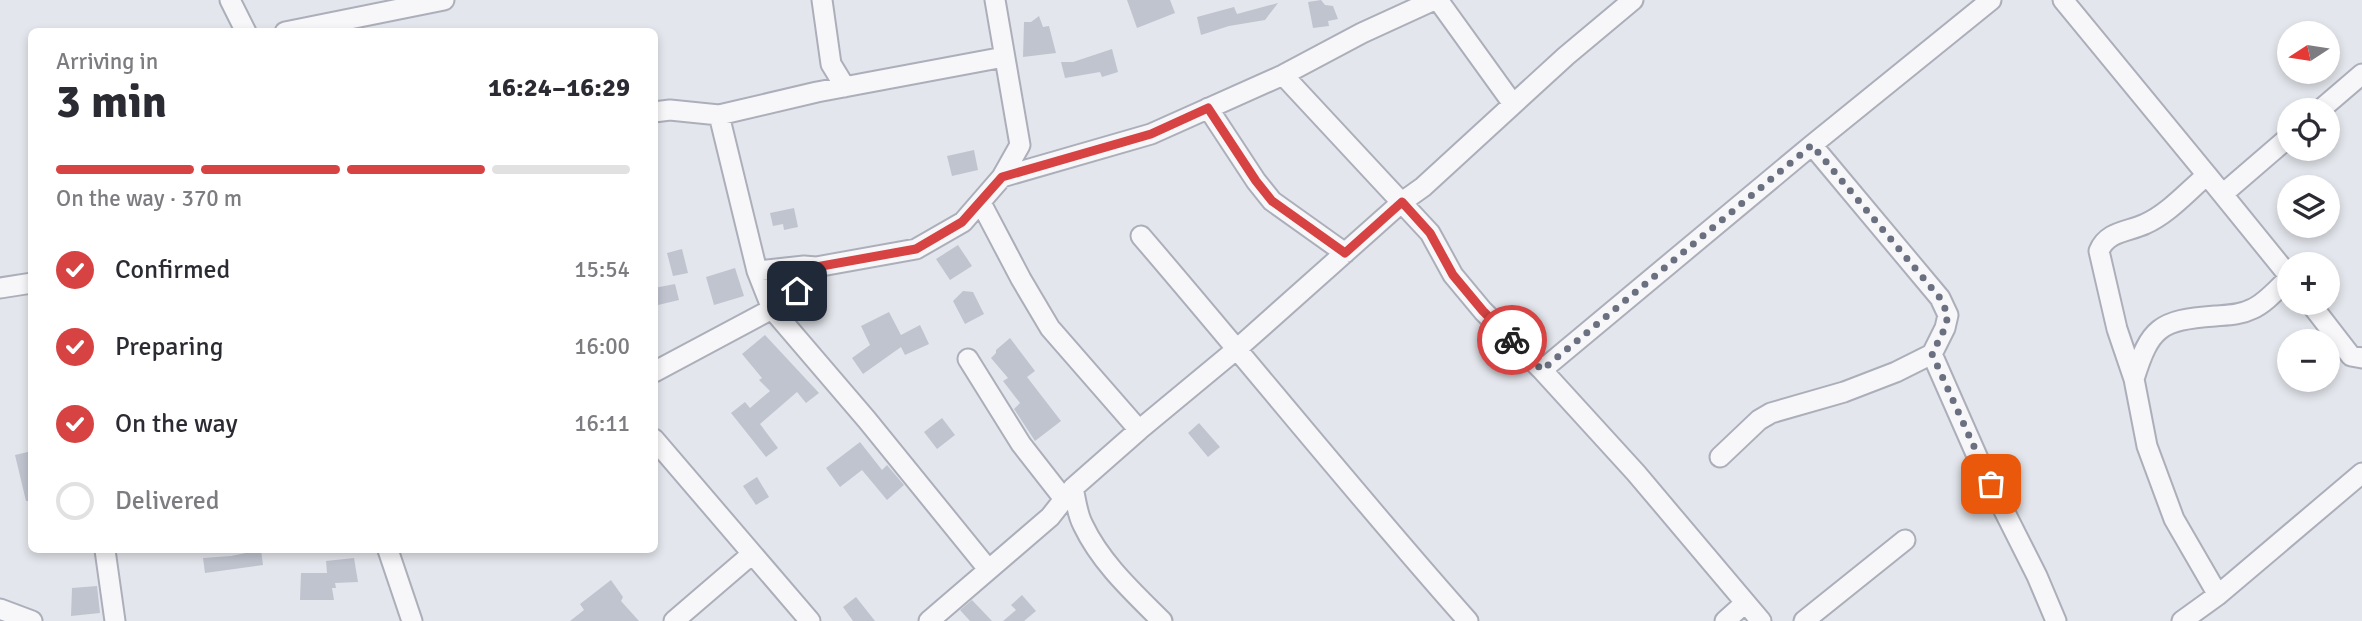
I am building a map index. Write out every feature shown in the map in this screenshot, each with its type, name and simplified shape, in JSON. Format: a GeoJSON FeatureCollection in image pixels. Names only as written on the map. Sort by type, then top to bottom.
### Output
{"type":"FeatureCollection","features":[{"type":"Feature","properties":{"kind":"street"},"geometry":{"type":"LineString","coordinates":[[230,0],[244,28]]}},
{"type":"Feature","properties":{"kind":"street"},"geometry":{"type":"LineString","coordinates":[[305,28],[444,0]]}},
{"type":"Feature","properties":{"kind":"street"},"geometry":{"type":"LineString","coordinates":[[822,0],[831,64],[845,87]]}},
{"type":"Feature","properties":{"kind":"street"},"geometry":{"type":"LineString","coordinates":[[757,271],[816,267],[916,249],[962,222],[981,203],[1002,177],[1020,145],[995,0]]}},
{"type":"Feature","properties":{"kind":"street"},"geometry":{"type":"LineString","coordinates":[[1002,177],[1151,134],[1283,75],[1362,33],[1436,0],[1513,104]]}},
{"type":"Feature","properties":{"kind":"street"},"geometry":{"type":"LineString","coordinates":[[929,621],[1050,517],[1069,494],[1139,430],[1238,348],[1402,202],[1423,187],[1513,104],[1633,0]]}},
{"type":"Feature","properties":{"kind":"street"},"geometry":{"type":"LineString","coordinates":[[1542,370],[1991,0]]}},
{"type":"Feature","properties":{"kind":"street"},"geometry":{"type":"LineString","coordinates":[[2063,0],[2224,193],[2277,261]]}},
{"type":"Feature","properties":{"kind":"street"},"geometry":{"type":"LineString","coordinates":[[658,111],[719,115],[817,92],[1004,57]]}},
{"type":"Feature","properties":{"kind":"street"},"geometry":{"type":"LineString","coordinates":[[817,92],[831,64]]}},
{"type":"Feature","properties":{"kind":"street"},"geometry":{"type":"LineString","coordinates":[[2334,98],[2362,74]]}},
{"type":"Feature","properties":{"kind":"street"},"geometry":{"type":"LineString","coordinates":[[1283,75],[1430,233],[1453,275],[1483,311],[1542,370],[1636,473],[1761,621]]}},
{"type":"Feature","properties":{"kind":"street"},"geometry":{"type":"LineString","coordinates":[[1208,108],[1272,201],[1345,253]]}},
{"type":"Feature","properties":{"kind":"street"},"geometry":{"type":"LineString","coordinates":[[719,115],[757,271],[772,309],[867,420],[988,569]]}},
{"type":"Feature","properties":{"kind":"street"},"geometry":{"type":"LineString","coordinates":[[1020,145],[1046,163]]}},
{"type":"Feature","properties":{"kind":"street"},"geometry":{"type":"LineString","coordinates":[[1720,457],[1759,420],[1771,414],[1844,392],[1896,372],[1932,354],[1945,328],[1948,315],[1940,298],[1812,145]]}},
{"type":"Feature","properties":{"kind":"street"},"geometry":{"type":"LineString","coordinates":[[2224,193],[2277,147]]}},
{"type":"Feature","properties":{"kind":"street"},"geometry":{"type":"LineString","coordinates":[[2207,175],[2147,223],[2102,242],[2099,251],[2117,329],[2134,379],[2147,446],[2160,484],[2174,519],[2218,595]]}},
{"type":"Feature","properties":{"kind":"street"},"geometry":{"type":"LineString","coordinates":[[981,203],[1050,328],[1139,430]]}},
{"type":"Feature","properties":{"kind":"street"},"geometry":{"type":"LineString","coordinates":[[1141,236],[1238,348],[1370,509],[1468,621]]}},
{"type":"Feature","properties":{"kind":"street"},"geometry":{"type":"LineString","coordinates":[[658,370],[785,302],[803,285],[816,267]]}},
{"type":"Feature","properties":{"kind":"street"},"geometry":{"type":"LineString","coordinates":[[0,288],[28,284]]}},
{"type":"Feature","properties":{"kind":"street"},"geometry":{"type":"LineString","coordinates":[[2134,379],[2144,348],[2154,333],[2168,324],[2195,317],[2238,314],[2255,308],[2277,288]]}},
{"type":"Feature","properties":{"kind":"street"},"geometry":{"type":"LineString","coordinates":[[2319,315],[2351,356],[2362,358]]}},
{"type":"Feature","properties":{"kind":"street"},"geometry":{"type":"LineString","coordinates":[[1932,354],[1980,463],[2037,576],[2056,621]]}},
{"type":"Feature","properties":{"kind":"street"},"geometry":{"type":"LineString","coordinates":[[968,359],[1021,444],[1069,494],[1102,557],[1126,587],[1163,621]]}},
{"type":"Feature","properties":{"kind":"street"},"geometry":{"type":"LineString","coordinates":[[658,444],[810,621]]}},
{"type":"Feature","properties":{"kind":"street"},"geometry":{"type":"LineString","coordinates":[[2182,621],[2218,595],[2362,473]]}},
{"type":"Feature","properties":{"kind":"street"},"geometry":{"type":"LineString","coordinates":[[1050,517],[1082,523]]}},
{"type":"Feature","properties":{"kind":"street"},"geometry":{"type":"LineString","coordinates":[[1804,621],[1905,540]]}},
{"type":"Feature","properties":{"kind":"street"},"geometry":{"type":"LineString","coordinates":[[105,553],[115,621]]}},
{"type":"Feature","properties":{"kind":"street"},"geometry":{"type":"LineString","coordinates":[[389,553],[412,621]]}},
{"type":"Feature","properties":{"kind":"street"},"geometry":{"type":"LineString","coordinates":[[674,621],[752,554]]}},
{"type":"Feature","properties":{"kind":"street"},"geometry":{"type":"LineString","coordinates":[[1725,621],[1745,603]]}},
{"type":"Feature","properties":{"kind":"street"},"geometry":{"type":"LineString","coordinates":[[0,609],[32,621]]}},
{"type":"Feature","properties":{"kind":"building"},"geometry":{"type":"Polygon","coordinates":[[[1127,0],[1170,0],[1175,13],[1137,28],[1127,0]]]}},
{"type":"Feature","properties":{"kind":"building"},"geometry":{"type":"Polygon","coordinates":[[[1321,0],[1325,5],[1333,6],[1338,19],[1328,21],[1329,26],[1313,28],[1308,2],[1321,0]]]}},
{"type":"Feature","properties":{"kind":"building"},"geometry":{"type":"Polygon","coordinates":[[[1278,3],[1265,20],[1229,26],[1201,35],[1197,17],[1234,7],[1237,14],[1278,3]]]}},
{"type":"Feature","properties":{"kind":"building"},"geometry":{"type":"Polygon","coordinates":[[[1039,16],[1043,27],[1049,26],[1056,53],[1023,57],[1024,22],[1031,22],[1039,16]]]}},
{"type":"Feature","properties":{"kind":"building"},"geometry":{"type":"Polygon","coordinates":[[[1112,49],[1118,72],[1102,77],[1100,72],[1065,78],[1061,62],[1073,62],[1112,49]]]}},
{"type":"Feature","properties":{"kind":"building"},"geometry":{"type":"Polygon","coordinates":[[[974,150],[978,170],[952,176],[947,156],[974,150]]]}},
{"type":"Feature","properties":{"kind":"building"},"geometry":{"type":"Polygon","coordinates":[[[794,208],[798,227],[784,230],[783,224],[773,226],[770,213],[794,208]]]}},
{"type":"Feature","properties":{"kind":"building"},"geometry":{"type":"Polygon","coordinates":[[[958,245],[972,266],[950,280],[936,259],[958,245]]]}},
{"type":"Feature","properties":{"kind":"building"},"geometry":{"type":"Polygon","coordinates":[[[682,249],[688,273],[673,276],[667,253],[682,249]]]}},
{"type":"Feature","properties":{"kind":"building"},"geometry":{"type":"Polygon","coordinates":[[[735,268],[744,296],[714,305],[706,277],[735,268]]]}},
{"type":"Feature","properties":{"kind":"building"},"geometry":{"type":"Polygon","coordinates":[[[675,284],[679,300],[658,305],[658,287],[675,284]]]}},
{"type":"Feature","properties":{"kind":"building"},"geometry":{"type":"Polygon","coordinates":[[[963,291],[973,292],[984,314],[965,324],[953,301],[963,291]]]}},
{"type":"Feature","properties":{"kind":"building"},"geometry":{"type":"Polygon","coordinates":[[[889,312],[901,335],[920,325],[929,344],[905,355],[901,347],[863,374],[852,358],[870,345],[861,326],[889,312]]]}},
{"type":"Feature","properties":{"kind":"building"},"geometry":{"type":"Polygon","coordinates":[[[765,335],[819,393],[806,403],[797,392],[760,424],[778,448],[766,457],[731,413],[745,402],[750,408],[770,391],[759,380],[762,378],[742,354],[765,335]]]}},
{"type":"Feature","properties":{"kind":"building"},"geometry":{"type":"Polygon","coordinates":[[[1010,338],[1035,371],[1027,377],[1061,421],[1035,441],[1014,409],[1020,403],[1003,381],[1008,378],[991,358],[1010,338]]]}},
{"type":"Feature","properties":{"kind":"building"},"geometry":{"type":"Polygon","coordinates":[[[942,418],[955,435],[937,449],[924,432],[942,418]]]}},
{"type":"Feature","properties":{"kind":"building"},"geometry":{"type":"Polygon","coordinates":[[[1199,423],[1220,447],[1208,457],[1188,433],[1199,423]]]}},
{"type":"Feature","properties":{"kind":"building"},"geometry":{"type":"Polygon","coordinates":[[[860,442],[882,470],[887,465],[904,485],[887,500],[862,470],[840,487],[826,468],[860,442]]]}},
{"type":"Feature","properties":{"kind":"building"},"geometry":{"type":"Polygon","coordinates":[[[28,452],[28,501],[26,501],[15,455],[28,452]]]}},
{"type":"Feature","properties":{"kind":"building"},"geometry":{"type":"Polygon","coordinates":[[[757,477],[769,497],[756,505],[743,486],[757,477]]]}},
{"type":"Feature","properties":{"kind":"building"},"geometry":{"type":"Polygon","coordinates":[[[261,553],[263,565],[205,573],[203,558],[261,553]]]}},
{"type":"Feature","properties":{"kind":"building"},"geometry":{"type":"Polygon","coordinates":[[[354,558],[358,582],[335,583],[336,588],[332,588],[334,600],[300,600],[301,573],[327,573],[326,561],[354,558]]]}},
{"type":"Feature","properties":{"kind":"building"},"geometry":{"type":"Polygon","coordinates":[[[611,580],[623,597],[621,601],[639,621],[570,621],[584,610],[580,604],[611,580]]]}},
{"type":"Feature","properties":{"kind":"building"},"geometry":{"type":"Polygon","coordinates":[[[97,586],[100,613],[71,616],[72,588],[97,586]]]}},
{"type":"Feature","properties":{"kind":"building"},"geometry":{"type":"Polygon","coordinates":[[[1022,595],[1036,611],[1024,621],[1003,621],[1016,610],[1011,605],[1022,595]]]}},
{"type":"Feature","properties":{"kind":"building"},"geometry":{"type":"Polygon","coordinates":[[[856,597],[875,621],[853,621],[843,607],[856,597]]]}},
{"type":"Feature","properties":{"kind":"building"},"geometry":{"type":"Polygon","coordinates":[[[972,600],[992,621],[970,621],[960,610],[972,600]]]}},
{"type":"Feature","properties":{"kind":"way so far"},"geometry":{"type":"LineString","coordinates":[[1512,340],[1542,370],[1812,145],[1861,207],[1940,298],[1948,315],[1945,328],[1932,354],[1991,484]]}},
{"type":"Feature","properties":{"kind":"route"},"geometry":{"type":"LineString","coordinates":[[797,291],[809,280],[816,267],[916,249],[944,234],[962,222],[1002,177],[1151,134],[1208,108],[1272,201],[1345,253],[1402,202],[1430,233],[1453,275],[1512,340]]}}]}
